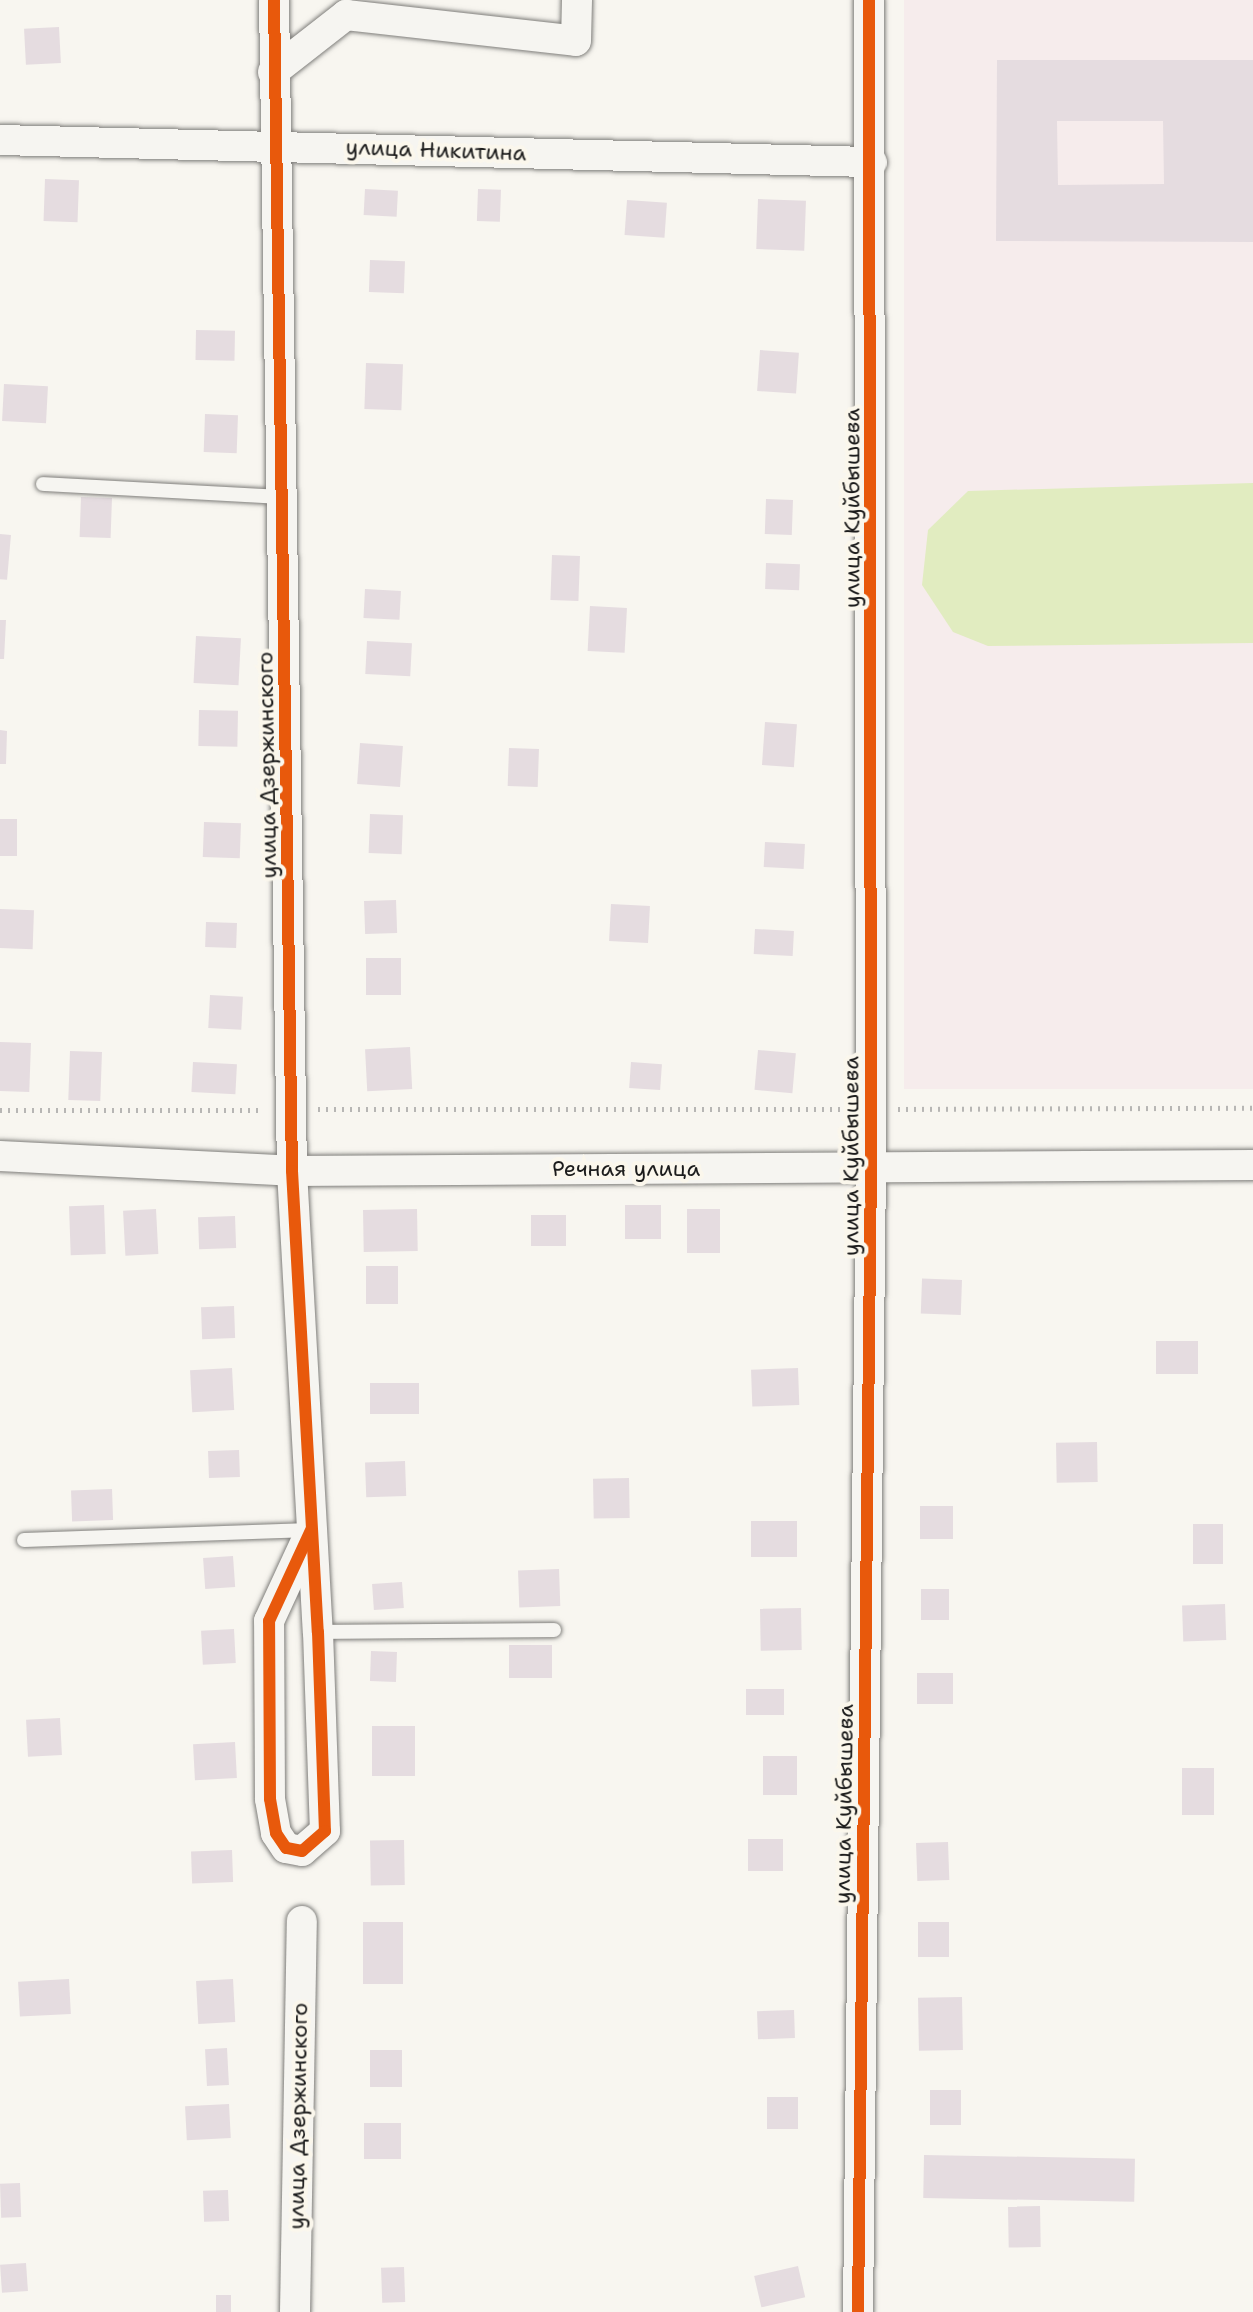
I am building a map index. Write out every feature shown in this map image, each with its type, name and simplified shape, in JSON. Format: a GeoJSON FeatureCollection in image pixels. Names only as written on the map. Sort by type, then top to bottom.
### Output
{"type":"FeatureCollection","features":[{"type":"Feature","properties":{"kind":"street","name":"улица Дзержинского"},"geometry":{"type":"LineString","coordinates":[[274,0],[273,72],[280,146],[292,1171],[318,1632],[325,1831],[302,1851],[286,1848],[276,1833],[270,1799],[269,1621],[311,1530]]}},
{"type":"Feature","properties":{"kind":"street"},"geometry":{"type":"LineString","coordinates":[[273,72],[346,15],[576,41],[577,0]]}},
{"type":"Feature","properties":{"kind":"street","name":"улица Куйбышева"},"geometry":{"type":"LineString","coordinates":[[858,2312],[871,1168],[872,162],[869,0]]}},
{"type":"Feature","properties":{"kind":"street","name":"улица Никитина"},"geometry":{"type":"LineString","coordinates":[[0,140],[872,162]]}},
{"type":"Feature","properties":{"kind":"street","name":"Речная улица"},"geometry":{"type":"LineString","coordinates":[[0,1156],[292,1171],[1253,1165]]}},
{"type":"Feature","properties":{"kind":"street","name":"улица Дзержинского"},"geometry":{"type":"LineString","coordinates":[[295,2312],[302,1921]]}},
{"type":"Feature","properties":{"kind":"lane"},"geometry":{"type":"LineString","coordinates":[[43,484],[284,497]]}},
{"type":"Feature","properties":{"kind":"lane"},"geometry":{"type":"LineString","coordinates":[[24,1540],[311,1530]]}},
{"type":"Feature","properties":{"kind":"lane"},"geometry":{"type":"LineString","coordinates":[[318,1632],[554,1630]]}},
{"type":"Feature","properties":{"kind":"path"},"geometry":{"type":"LineString","coordinates":[[0,1110],[1253,1108]]}},
{"type":"Feature","properties":{"kind":"shaded area"},"geometry":{"type":"Polygon","coordinates":[[[904,0],[1253,0],[1253,1089],[904,1089],[904,0]]]}},
{"type":"Feature","properties":{"kind":"green space"},"geometry":{"type":"Polygon","coordinates":[[[1253,483],[1253,643],[988,646],[953,632],[922,585],[928,530],[968,491],[1253,483]]]}},
{"type":"Feature","properties":{"kind":"building"},"geometry":{"type":"Polygon","coordinates":[[[59,27],[61,63],[26,65],[24,29],[59,27]]]}},
{"type":"Feature","properties":{"kind":"building"},"geometry":{"type":"Polygon","coordinates":[[[997,60],[1253,60],[1253,242],[996,241],[997,60]],[[1057,121],[1058,185],[1164,184],[1163,121],[1057,121]]]}},
{"type":"Feature","properties":{"kind":"building"},"geometry":{"type":"Polygon","coordinates":[[[45,179],[79,180],[78,222],[44,221],[45,179]]]}},
{"type":"Feature","properties":{"kind":"building"},"geometry":{"type":"Polygon","coordinates":[[[365,189],[398,191],[397,217],[364,215],[365,189]]]}},
{"type":"Feature","properties":{"kind":"building"},"geometry":{"type":"Polygon","coordinates":[[[478,189],[501,190],[500,222],[477,221],[478,189]]]}},
{"type":"Feature","properties":{"kind":"building"},"geometry":{"type":"Polygon","coordinates":[[[758,199],[806,201],[804,251],[756,249],[758,199]]]}},
{"type":"Feature","properties":{"kind":"building"},"geometry":{"type":"Polygon","coordinates":[[[627,200],[667,203],[664,238],[625,235],[627,200]]]}},
{"type":"Feature","properties":{"kind":"building"},"geometry":{"type":"Polygon","coordinates":[[[370,260],[405,261],[404,293],[369,292],[370,260]]]}},
{"type":"Feature","properties":{"kind":"building"},"geometry":{"type":"Polygon","coordinates":[[[196,330],[235,331],[234,361],[195,360],[196,330]]]}},
{"type":"Feature","properties":{"kind":"building"},"geometry":{"type":"Polygon","coordinates":[[[760,350],[799,353],[796,394],[757,391],[760,350]]]}},
{"type":"Feature","properties":{"kind":"building"},"geometry":{"type":"Polygon","coordinates":[[[366,363],[403,364],[401,410],[364,409],[366,363]]]}},
{"type":"Feature","properties":{"kind":"building"},"geometry":{"type":"Polygon","coordinates":[[[4,384],[48,386],[46,423],[2,421],[4,384]]]}},
{"type":"Feature","properties":{"kind":"building"},"geometry":{"type":"Polygon","coordinates":[[[205,414],[238,415],[237,453],[204,452],[205,414]]]}},
{"type":"Feature","properties":{"kind":"building"},"geometry":{"type":"Polygon","coordinates":[[[81,497],[112,498],[111,538],[80,537],[81,497]]]}},
{"type":"Feature","properties":{"kind":"building"},"geometry":{"type":"Polygon","coordinates":[[[766,499],[793,500],[792,535],[765,534],[766,499]]]}},
{"type":"Feature","properties":{"kind":"building"},"geometry":{"type":"Polygon","coordinates":[[[0,534],[11,535],[7,580],[0,579],[0,534]]]}},
{"type":"Feature","properties":{"kind":"building"},"geometry":{"type":"Polygon","coordinates":[[[552,555],[580,556],[578,601],[550,600],[552,555]]]}},
{"type":"Feature","properties":{"kind":"building"},"geometry":{"type":"Polygon","coordinates":[[[766,563],[800,564],[799,590],[765,589],[766,563]]]}},
{"type":"Feature","properties":{"kind":"building"},"geometry":{"type":"Polygon","coordinates":[[[365,589],[401,591],[399,620],[363,618],[365,589]]]}},
{"type":"Feature","properties":{"kind":"building"},"geometry":{"type":"Polygon","coordinates":[[[590,606],[627,608],[625,653],[588,651],[590,606]]]}},
{"type":"Feature","properties":{"kind":"building"},"geometry":{"type":"Polygon","coordinates":[[[0,620],[6,620],[4,659],[0,659],[0,620]]]}},
{"type":"Feature","properties":{"kind":"building"},"geometry":{"type":"Polygon","coordinates":[[[196,636],[241,638],[238,685],[194,683],[196,636]]]}},
{"type":"Feature","properties":{"kind":"building"},"geometry":{"type":"Polygon","coordinates":[[[367,641],[412,643],[410,676],[365,674],[367,641]]]}},
{"type":"Feature","properties":{"kind":"building"},"geometry":{"type":"Polygon","coordinates":[[[199,710],[238,711],[237,747],[198,746],[199,710]]]}},
{"type":"Feature","properties":{"kind":"building"},"geometry":{"type":"Polygon","coordinates":[[[765,722],[797,724],[794,767],[762,765],[765,722]]]}},
{"type":"Feature","properties":{"kind":"building"},"geometry":{"type":"Polygon","coordinates":[[[0,730],[7,731],[6,764],[0,764],[0,730]]]}},
{"type":"Feature","properties":{"kind":"building"},"geometry":{"type":"Polygon","coordinates":[[[360,743],[403,746],[400,787],[357,784],[360,743]]]}},
{"type":"Feature","properties":{"kind":"building"},"geometry":{"type":"Polygon","coordinates":[[[509,748],[539,749],[538,787],[508,786],[509,748]]]}},
{"type":"Feature","properties":{"kind":"building"},"geometry":{"type":"Polygon","coordinates":[[[370,814],[403,815],[402,854],[369,853],[370,814]]]}},
{"type":"Feature","properties":{"kind":"building"},"geometry":{"type":"Polygon","coordinates":[[[0,819],[17,819],[17,856],[0,856],[0,819]]]}},
{"type":"Feature","properties":{"kind":"building"},"geometry":{"type":"Polygon","coordinates":[[[204,822],[241,823],[240,858],[203,857],[204,822]]]}},
{"type":"Feature","properties":{"kind":"building"},"geometry":{"type":"Polygon","coordinates":[[[765,842],[805,844],[804,869],[764,867],[765,842]]]}},
{"type":"Feature","properties":{"kind":"building"},"geometry":{"type":"Polygon","coordinates":[[[396,900],[397,933],[365,934],[364,901],[396,900]]]}},
{"type":"Feature","properties":{"kind":"building"},"geometry":{"type":"Polygon","coordinates":[[[611,904],[650,906],[648,943],[609,941],[611,904]]]}},
{"type":"Feature","properties":{"kind":"building"},"geometry":{"type":"Polygon","coordinates":[[[0,909],[34,910],[33,949],[0,948],[0,909]]]}},
{"type":"Feature","properties":{"kind":"building"},"geometry":{"type":"Polygon","coordinates":[[[206,922],[237,923],[236,948],[205,947],[206,922]]]}},
{"type":"Feature","properties":{"kind":"building"},"geometry":{"type":"Polygon","coordinates":[[[755,929],[794,931],[793,956],[754,954],[755,929]]]}},
{"type":"Feature","properties":{"kind":"building"},"geometry":{"type":"Polygon","coordinates":[[[366,958],[401,958],[401,995],[366,995],[366,958]]]}},
{"type":"Feature","properties":{"kind":"building"},"geometry":{"type":"Polygon","coordinates":[[[210,995],[243,997],[241,1030],[208,1028],[210,995]]]}},
{"type":"Feature","properties":{"kind":"building"},"geometry":{"type":"Polygon","coordinates":[[[0,1042],[31,1043],[29,1092],[0,1091],[0,1042]]]}},
{"type":"Feature","properties":{"kind":"building"},"geometry":{"type":"Polygon","coordinates":[[[410,1047],[412,1089],[367,1091],[365,1049],[410,1047]]]}},
{"type":"Feature","properties":{"kind":"building"},"geometry":{"type":"Polygon","coordinates":[[[758,1050],[796,1053],[792,1093],[755,1090],[758,1050]]]}},
{"type":"Feature","properties":{"kind":"building"},"geometry":{"type":"Polygon","coordinates":[[[70,1051],[102,1052],[100,1101],[68,1100],[70,1051]]]}},
{"type":"Feature","properties":{"kind":"building"},"geometry":{"type":"Polygon","coordinates":[[[193,1062],[237,1064],[235,1094],[191,1092],[193,1062]]]}},
{"type":"Feature","properties":{"kind":"building"},"geometry":{"type":"Polygon","coordinates":[[[631,1062],[662,1064],[660,1090],[629,1088],[631,1062]]]}},
{"type":"Feature","properties":{"kind":"building"},"geometry":{"type":"Polygon","coordinates":[[[104,1205],[106,1254],[71,1255],[69,1206],[104,1205]]]}},
{"type":"Feature","properties":{"kind":"building"},"geometry":{"type":"Polygon","coordinates":[[[625,1205],[661,1205],[661,1239],[625,1239],[625,1205]]]}},
{"type":"Feature","properties":{"kind":"building"},"geometry":{"type":"Polygon","coordinates":[[[156,1209],[158,1254],[125,1256],[123,1211],[156,1209]]]}},
{"type":"Feature","properties":{"kind":"building"},"geometry":{"type":"Polygon","coordinates":[[[417,1209],[418,1251],[364,1252],[363,1210],[417,1209]]]}},
{"type":"Feature","properties":{"kind":"building"},"geometry":{"type":"Polygon","coordinates":[[[687,1209],[720,1209],[720,1253],[687,1253],[687,1209]]]}},
{"type":"Feature","properties":{"kind":"building"},"geometry":{"type":"Polygon","coordinates":[[[531,1215],[566,1215],[566,1246],[531,1246],[531,1215]]]}},
{"type":"Feature","properties":{"kind":"building"},"geometry":{"type":"Polygon","coordinates":[[[235,1216],[236,1248],[199,1249],[198,1217],[235,1216]]]}},
{"type":"Feature","properties":{"kind":"building"},"geometry":{"type":"Polygon","coordinates":[[[366,1266],[398,1266],[398,1304],[366,1304],[366,1266]]]}},
{"type":"Feature","properties":{"kind":"building"},"geometry":{"type":"Polygon","coordinates":[[[922,1279],[962,1280],[961,1315],[921,1314],[922,1279]]]}},
{"type":"Feature","properties":{"kind":"building"},"geometry":{"type":"Polygon","coordinates":[[[234,1306],[235,1338],[202,1339],[201,1307],[234,1306]]]}},
{"type":"Feature","properties":{"kind":"building"},"geometry":{"type":"Polygon","coordinates":[[[1156,1341],[1198,1341],[1198,1374],[1156,1374],[1156,1341]]]}},
{"type":"Feature","properties":{"kind":"building"},"geometry":{"type":"Polygon","coordinates":[[[232,1368],[234,1410],[192,1412],[190,1370],[232,1368]]]}},
{"type":"Feature","properties":{"kind":"building"},"geometry":{"type":"Polygon","coordinates":[[[798,1368],[799,1405],[752,1407],[751,1370],[798,1368]]]}},
{"type":"Feature","properties":{"kind":"building"},"geometry":{"type":"Polygon","coordinates":[[[370,1383],[419,1383],[419,1414],[370,1414],[370,1383]]]}},
{"type":"Feature","properties":{"kind":"building"},"geometry":{"type":"Polygon","coordinates":[[[1097,1442],[1098,1482],[1057,1483],[1056,1443],[1097,1442]]]}},
{"type":"Feature","properties":{"kind":"building"},"geometry":{"type":"Polygon","coordinates":[[[239,1450],[240,1477],[209,1478],[208,1451],[239,1450]]]}},
{"type":"Feature","properties":{"kind":"building"},"geometry":{"type":"Polygon","coordinates":[[[405,1461],[406,1496],[366,1497],[365,1462],[405,1461]]]}},
{"type":"Feature","properties":{"kind":"building"},"geometry":{"type":"Polygon","coordinates":[[[629,1478],[630,1518],[594,1519],[593,1479],[629,1478]]]}},
{"type":"Feature","properties":{"kind":"building"},"geometry":{"type":"Polygon","coordinates":[[[112,1489],[113,1520],[72,1521],[71,1490],[112,1489]]]}},
{"type":"Feature","properties":{"kind":"building"},"geometry":{"type":"Polygon","coordinates":[[[920,1506],[953,1506],[953,1539],[920,1539],[920,1506]]]}},
{"type":"Feature","properties":{"kind":"building"},"geometry":{"type":"Polygon","coordinates":[[[751,1521],[797,1521],[797,1557],[751,1557],[751,1521]]]}},
{"type":"Feature","properties":{"kind":"building"},"geometry":{"type":"Polygon","coordinates":[[[1193,1524],[1223,1524],[1223,1564],[1193,1564],[1193,1524]]]}},
{"type":"Feature","properties":{"kind":"building"},"geometry":{"type":"Polygon","coordinates":[[[233,1556],[235,1587],[205,1589],[203,1558],[233,1556]]]}},
{"type":"Feature","properties":{"kind":"building"},"geometry":{"type":"Polygon","coordinates":[[[559,1569],[560,1606],[519,1607],[518,1570],[559,1569]]]}},
{"type":"Feature","properties":{"kind":"building"},"geometry":{"type":"Polygon","coordinates":[[[402,1582],[404,1608],[374,1610],[372,1584],[402,1582]]]}},
{"type":"Feature","properties":{"kind":"building"},"geometry":{"type":"Polygon","coordinates":[[[921,1589],[949,1589],[949,1620],[921,1620],[921,1589]]]}},
{"type":"Feature","properties":{"kind":"building"},"geometry":{"type":"Polygon","coordinates":[[[1225,1604],[1226,1640],[1183,1641],[1182,1606],[1225,1604]]]}},
{"type":"Feature","properties":{"kind":"building"},"geometry":{"type":"Polygon","coordinates":[[[801,1608],[802,1650],[761,1651],[760,1609],[801,1608]]]}},
{"type":"Feature","properties":{"kind":"building"},"geometry":{"type":"Polygon","coordinates":[[[234,1629],[236,1663],[203,1665],[201,1631],[234,1629]]]}},
{"type":"Feature","properties":{"kind":"building"},"geometry":{"type":"Polygon","coordinates":[[[509,1645],[552,1645],[552,1678],[509,1678],[509,1645]]]}},
{"type":"Feature","properties":{"kind":"building"},"geometry":{"type":"Polygon","coordinates":[[[371,1651],[397,1652],[396,1682],[370,1681],[371,1651]]]}},
{"type":"Feature","properties":{"kind":"building"},"geometry":{"type":"Polygon","coordinates":[[[917,1673],[953,1673],[953,1704],[917,1704],[917,1673]]]}},
{"type":"Feature","properties":{"kind":"building"},"geometry":{"type":"Polygon","coordinates":[[[746,1689],[784,1689],[784,1715],[746,1715],[746,1689]]]}},
{"type":"Feature","properties":{"kind":"building"},"geometry":{"type":"Polygon","coordinates":[[[60,1718],[62,1755],[28,1757],[26,1720],[60,1718]]]}},
{"type":"Feature","properties":{"kind":"building"},"geometry":{"type":"Polygon","coordinates":[[[372,1726],[415,1726],[415,1776],[372,1776],[372,1726]]]}},
{"type":"Feature","properties":{"kind":"building"},"geometry":{"type":"Polygon","coordinates":[[[235,1742],[237,1778],[195,1780],[193,1744],[235,1742]]]}},
{"type":"Feature","properties":{"kind":"building"},"geometry":{"type":"Polygon","coordinates":[[[763,1756],[797,1756],[797,1795],[763,1795],[763,1756]]]}},
{"type":"Feature","properties":{"kind":"building"},"geometry":{"type":"Polygon","coordinates":[[[1182,1768],[1214,1768],[1214,1815],[1182,1815],[1182,1768]]]}},
{"type":"Feature","properties":{"kind":"building"},"geometry":{"type":"Polygon","coordinates":[[[748,1839],[783,1839],[783,1871],[748,1871],[748,1839]]]}},
{"type":"Feature","properties":{"kind":"building"},"geometry":{"type":"Polygon","coordinates":[[[404,1840],[405,1885],[371,1886],[370,1841],[404,1840]]]}},
{"type":"Feature","properties":{"kind":"building"},"geometry":{"type":"Polygon","coordinates":[[[948,1842],[949,1880],[917,1881],[916,1843],[948,1842]]]}},
{"type":"Feature","properties":{"kind":"building"},"geometry":{"type":"Polygon","coordinates":[[[232,1850],[233,1882],[192,1883],[191,1851],[232,1850]]]}},
{"type":"Feature","properties":{"kind":"building"},"geometry":{"type":"Polygon","coordinates":[[[363,1922],[403,1922],[403,1984],[363,1984],[363,1922]]]}},
{"type":"Feature","properties":{"kind":"building"},"geometry":{"type":"Polygon","coordinates":[[[918,1922],[949,1922],[949,1957],[918,1957],[918,1922]]]}},
{"type":"Feature","properties":{"kind":"building"},"geometry":{"type":"Polygon","coordinates":[[[69,1979],[71,2014],[20,2017],[18,1982],[69,1979]]]}},
{"type":"Feature","properties":{"kind":"building"},"geometry":{"type":"Polygon","coordinates":[[[233,1979],[235,2022],[198,2024],[196,1981],[233,1979]]]}},
{"type":"Feature","properties":{"kind":"building"},"geometry":{"type":"Polygon","coordinates":[[[962,1997],[963,2050],[919,2051],[918,1998],[962,1997]]]}},
{"type":"Feature","properties":{"kind":"building"},"geometry":{"type":"Polygon","coordinates":[[[794,2010],[795,2038],[758,2039],[757,2011],[794,2010]]]}},
{"type":"Feature","properties":{"kind":"building"},"geometry":{"type":"Polygon","coordinates":[[[227,2048],[229,2085],[207,2086],[205,2049],[227,2048]]]}},
{"type":"Feature","properties":{"kind":"building"},"geometry":{"type":"Polygon","coordinates":[[[370,2050],[402,2050],[402,2087],[370,2087],[370,2050]]]}},
{"type":"Feature","properties":{"kind":"building"},"geometry":{"type":"Polygon","coordinates":[[[930,2090],[961,2090],[961,2125],[930,2125],[930,2090]]]}},
{"type":"Feature","properties":{"kind":"building"},"geometry":{"type":"Polygon","coordinates":[[[767,2097],[798,2097],[798,2129],[767,2129],[767,2097]]]}},
{"type":"Feature","properties":{"kind":"building"},"geometry":{"type":"Polygon","coordinates":[[[229,2104],[231,2138],[187,2140],[185,2106],[229,2104]]]}},
{"type":"Feature","properties":{"kind":"building"},"geometry":{"type":"Polygon","coordinates":[[[364,2123],[401,2123],[401,2159],[364,2159],[364,2123]]]}},
{"type":"Feature","properties":{"kind":"building"},"geometry":{"type":"Polygon","coordinates":[[[924,2155],[1135,2159],[1134,2202],[923,2198],[924,2155]]]}},
{"type":"Feature","properties":{"kind":"building"},"geometry":{"type":"Polygon","coordinates":[[[20,2183],[21,2217],[1,2218],[0,2184],[20,2183]]]}},
{"type":"Feature","properties":{"kind":"building"},"geometry":{"type":"Polygon","coordinates":[[[228,2190],[229,2221],[204,2222],[203,2191],[228,2190]]]}},
{"type":"Feature","properties":{"kind":"building"},"geometry":{"type":"Polygon","coordinates":[[[1040,2206],[1041,2247],[1009,2248],[1008,2207],[1040,2206]]]}},
{"type":"Feature","properties":{"kind":"building"},"geometry":{"type":"Polygon","coordinates":[[[26,2263],[28,2291],[2,2293],[0,2265],[26,2263]]]}},
{"type":"Feature","properties":{"kind":"building"},"geometry":{"type":"Polygon","coordinates":[[[798,2266],[805,2297],[761,2307],[754,2276],[798,2266]]]}},
{"type":"Feature","properties":{"kind":"building"},"geometry":{"type":"Polygon","coordinates":[[[404,2267],[405,2302],[382,2303],[381,2268],[404,2267]]]}},
{"type":"Feature","properties":{"kind":"building"},"geometry":{"type":"Polygon","coordinates":[[[216,2295],[231,2295],[231,2312],[216,2312],[216,2295]]]}},
{"type":"Feature","properties":{"kind":"cycle path"},"geometry":{"type":"LineString","coordinates":[[274,0],[292,1171],[318,1632],[325,1831],[302,1851],[286,1848],[276,1833],[270,1799],[269,1621],[311,1530]]}},
{"type":"Feature","properties":{"kind":"cycle path"},"geometry":{"type":"LineString","coordinates":[[858,2312],[871,1168],[869,0]]}}]}
